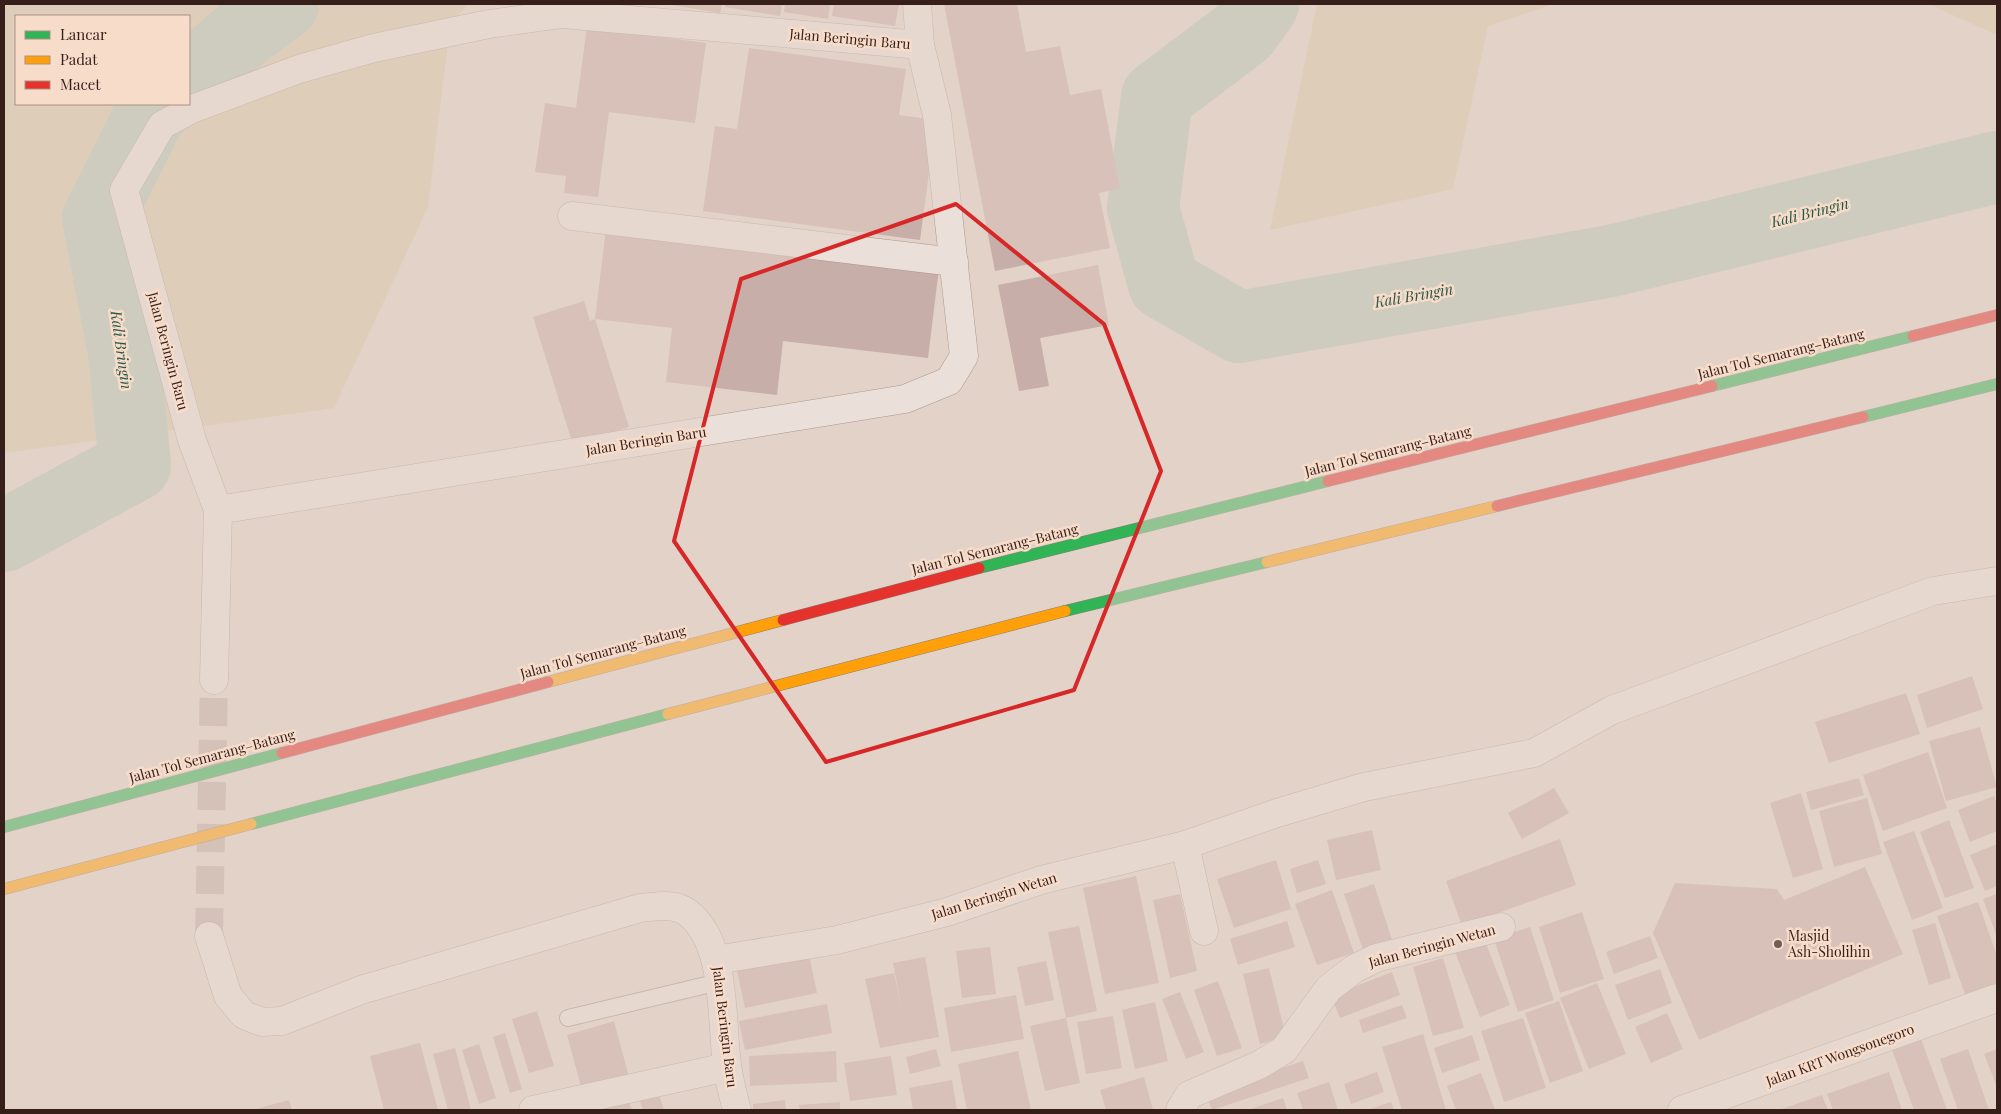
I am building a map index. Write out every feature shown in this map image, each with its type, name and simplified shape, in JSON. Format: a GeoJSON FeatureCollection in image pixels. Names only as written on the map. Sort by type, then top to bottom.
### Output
{"type":"FeatureCollection","features":[{"type":"Feature","properties":{"kind":"highway","name":"Jalan Tol Semarang–Batang"},"geometry":{"type":"LineString","coordinates":[[4,827],[966,571],[1997,316]]}},
{"type":"Feature","properties":{"kind":"highway"},"geometry":{"type":"LineString","coordinates":[[4,889],[992,629],[1997,384]]}},
{"type":"Feature","properties":{"kind":"street"},"geometry":{"type":"LineString","coordinates":[[917,4],[920,45]]}},
{"type":"Feature","properties":{"kind":"street","name":"Jalan Beringin Baru"},"geometry":{"type":"LineString","coordinates":[[214,680],[218,510],[192,440],[124,190],[162,125],[192,109],[299,68],[374,48],[489,24],[562,14],[920,45],[937,115],[964,356],[949,381],[905,399],[218,510]]}},
{"type":"Feature","properties":{"kind":"street"},"geometry":{"type":"LineString","coordinates":[[572,216],[954,262]]}},
{"type":"Feature","properties":{"kind":"street","name":"Jalan Beringin Wetan"},"geometry":{"type":"LineString","coordinates":[[718,971],[947,912],[1041,880],[1184,845],[1364,786],[1534,753],[1621,706],[1933,591],[1997,581]]}},
{"type":"Feature","properties":{"kind":"street"},"geometry":{"type":"LineString","coordinates":[[1184,845],[1204,930]]}},
{"type":"Feature","properties":{"kind":"street","name":"Jalan Beringin Baru"},"geometry":{"type":"LineString","coordinates":[[209,936],[228,996],[244,1015],[262,1022],[282,1021],[361,990],[640,908],[668,906],[687,912],[704,930],[718,971],[727,1067],[736,1110]]}},
{"type":"Feature","properties":{"kind":"street","name":"Jalan Beringin Wetan"},"geometry":{"type":"LineString","coordinates":[[1180,1110],[1189,1095],[1259,1065],[1284,1050],[1329,988],[1354,969],[1376,958],[1501,927]]}},
{"type":"Feature","properties":{"kind":"street","name":"Jalan KRT Wongsonegoro"},"geometry":{"type":"LineString","coordinates":[[1682,1110],[1997,998]]}},
{"type":"Feature","properties":{"kind":"street"},"geometry":{"type":"LineString","coordinates":[[533,1110],[727,1067]]}},
{"type":"Feature","properties":{"kind":"lane"},"geometry":{"type":"LineString","coordinates":[[568,1018],[718,971]]}},
{"type":"Feature","properties":{"kind":"highlighted area"},"geometry":{"type":"Polygon","coordinates":[[[956,204],[1104,324],[1161,471],[1074,690],[826,762],[674,541],[741,279],[956,204]]]}},
{"type":"Feature","properties":{"kind":"shaded area"},"geometry":{"type":"Polygon","coordinates":[[[4,4],[468,4],[450,26],[428,207],[334,408],[4,453],[4,4]]]}},
{"type":"Feature","properties":{"kind":"shaded area"},"geometry":{"type":"Polygon","coordinates":[[[1317,4],[1554,4],[1488,26],[1453,189],[1270,230],[1317,4]]]}},
{"type":"Feature","properties":{"kind":"shaded area"},"geometry":{"type":"Polygon","coordinates":[[[1928,4],[1997,4],[1997,35],[1928,4]]]}},
{"type":"Feature","properties":{"kind":"building"},"geometry":{"type":"Polygon","coordinates":[[[666,4],[722,4],[720,13],[666,4]]]}},
{"type":"Feature","properties":{"kind":"building"},"geometry":{"type":"Polygon","coordinates":[[[725,4],[782,4],[780,16],[725,7],[725,4]]]}},
{"type":"Feature","properties":{"kind":"building"},"geometry":{"type":"Polygon","coordinates":[[[785,4],[830,4],[828,19],[784,12],[785,4]]]}},
{"type":"Feature","properties":{"kind":"building"},"geometry":{"type":"Polygon","coordinates":[[[834,4],[899,4],[895,26],[832,16],[834,4]]]}},
{"type":"Feature","properties":{"kind":"building"},"geometry":{"type":"Polygon","coordinates":[[[944,4],[1017,4],[1026,52],[1060,46],[1070,95],[1101,89],[1120,188],[1099,193],[1110,248],[995,271],[944,4]]]}},
{"type":"Feature","properties":{"kind":"building"},"geometry":{"type":"Polygon","coordinates":[[[587,27],[706,43],[695,123],[609,112],[598,197],[564,193],[566,176],[535,172],[545,103],[576,108],[587,27]]]}},
{"type":"Feature","properties":{"kind":"building"},"geometry":{"type":"Polygon","coordinates":[[[749,48],[906,69],[899,115],[936,120],[920,240],[703,211],[715,126],[737,129],[749,48]]]}},
{"type":"Feature","properties":{"kind":"building"},"geometry":{"type":"Polygon","coordinates":[[[606,229],[939,268],[928,358],[783,341],[777,395],[666,382],[672,328],[595,319],[606,229]]]}},
{"type":"Feature","properties":{"kind":"building"},"geometry":{"type":"Polygon","coordinates":[[[1098,265],[1109,325],[1040,338],[1049,386],[1019,391],[998,285],[1098,265]]]}},
{"type":"Feature","properties":{"kind":"building"},"geometry":{"type":"Polygon","coordinates":[[[584,301],[590,321],[595,319],[629,427],[573,445],[533,317],[584,301]]]}},
{"type":"Feature","properties":{"kind":"building"},"geometry":{"type":"Polygon","coordinates":[[[1972,676],[1983,709],[1927,728],[1917,695],[1972,676]]]}},
{"type":"Feature","properties":{"kind":"building"},"geometry":{"type":"Polygon","coordinates":[[[1906,693],[1920,734],[1829,763],[1815,722],[1906,693]]]}},
{"type":"Feature","properties":{"kind":"building"},"geometry":{"type":"Polygon","coordinates":[[[1980,727],[1997,787],[1946,801],[1929,741],[1980,727]]]}},
{"type":"Feature","properties":{"kind":"building"},"geometry":{"type":"Polygon","coordinates":[[[1928,752],[1947,808],[1883,831],[1863,775],[1928,752]]]}},
{"type":"Feature","properties":{"kind":"building"},"geometry":{"type":"Polygon","coordinates":[[[1859,778],[1864,795],[1811,810],[1806,792],[1859,778]]]}},
{"type":"Feature","properties":{"kind":"building"},"geometry":{"type":"Polygon","coordinates":[[[1554,788],[1569,813],[1522,839],[1508,813],[1554,788]]]}},
{"type":"Feature","properties":{"kind":"building"},"geometry":{"type":"Polygon","coordinates":[[[1801,793],[1823,869],[1793,878],[1770,803],[1801,793]]]}},
{"type":"Feature","properties":{"kind":"building"},"geometry":{"type":"Polygon","coordinates":[[[1994,796],[1997,805],[1997,831],[1970,842],[1958,810],[1994,796]]]}},
{"type":"Feature","properties":{"kind":"building"},"geometry":{"type":"Polygon","coordinates":[[[1867,798],[1882,854],[1834,867],[1819,811],[1867,798]]]}},
{"type":"Feature","properties":{"kind":"building"},"geometry":{"type":"Polygon","coordinates":[[[1949,820],[1974,888],[1945,898],[1920,832],[1949,820]]]}},
{"type":"Feature","properties":{"kind":"building"},"geometry":{"type":"Polygon","coordinates":[[[1372,830],[1381,870],[1336,880],[1327,840],[1372,830]]]}},
{"type":"Feature","properties":{"kind":"building"},"geometry":{"type":"Polygon","coordinates":[[[1914,831],[1943,908],[1912,920],[1883,842],[1914,831]]]}},
{"type":"Feature","properties":{"kind":"building"},"geometry":{"type":"Polygon","coordinates":[[[1560,839],[1576,885],[1462,926],[1446,881],[1560,839]]]}},
{"type":"Feature","properties":{"kind":"building"},"geometry":{"type":"Polygon","coordinates":[[[1997,844],[1997,886],[1985,891],[1970,855],[1997,844]]]}},
{"type":"Feature","properties":{"kind":"building"},"geometry":{"type":"Polygon","coordinates":[[[1276,860],[1291,909],[1234,928],[1217,879],[1276,860]]]}},
{"type":"Feature","properties":{"kind":"building"},"geometry":{"type":"Polygon","coordinates":[[[1318,860],[1326,884],[1297,893],[1290,869],[1318,860]]]}},
{"type":"Feature","properties":{"kind":"building","name":"Masjid Ash-Sholihin"},"geometry":{"type":"Polygon","coordinates":[[[1865,867],[1903,954],[1699,1040],[1653,933],[1675,883],[1777,889],[1784,900],[1865,867]]]}},
{"type":"Feature","properties":{"kind":"building"},"geometry":{"type":"Polygon","coordinates":[[[1136,876],[1159,983],[1105,994],[1083,888],[1136,876]]]}},
{"type":"Feature","properties":{"kind":"building"},"geometry":{"type":"Polygon","coordinates":[[[1374,884],[1393,943],[1364,953],[1344,894],[1374,884]]]}},
{"type":"Feature","properties":{"kind":"building"},"geometry":{"type":"Polygon","coordinates":[[[1332,890],[1354,953],[1317,965],[1295,904],[1332,890]]]}},
{"type":"Feature","properties":{"kind":"building"},"geometry":{"type":"Polygon","coordinates":[[[1180,894],[1197,971],[1170,978],[1153,900],[1180,894]]]}},
{"type":"Feature","properties":{"kind":"building"},"geometry":{"type":"Polygon","coordinates":[[[1997,894],[1997,937],[1983,899],[1997,894]]]}},
{"type":"Feature","properties":{"kind":"building"},"geometry":{"type":"Polygon","coordinates":[[[1978,902],[1997,956],[1997,983],[1965,994],[1937,916],[1978,902]]]}},
{"type":"Feature","properties":{"kind":"building"},"geometry":{"type":"Polygon","coordinates":[[[1582,912],[1604,979],[1560,993],[1539,927],[1582,912]]]}},
{"type":"Feature","properties":{"kind":"building"},"geometry":{"type":"Polygon","coordinates":[[[1287,921],[1295,947],[1238,965],[1230,939],[1287,921]]]}},
{"type":"Feature","properties":{"kind":"building"},"geometry":{"type":"Polygon","coordinates":[[[1935,923],[1951,978],[1929,985],[1912,930],[1935,923]]]}},
{"type":"Feature","properties":{"kind":"building"},"geometry":{"type":"Polygon","coordinates":[[[1079,926],[1097,1011],[1066,1018],[1048,932],[1079,926]]]}},
{"type":"Feature","properties":{"kind":"building"},"geometry":{"type":"Polygon","coordinates":[[[1530,927],[1554,1000],[1518,1012],[1494,939],[1530,927]]]}},
{"type":"Feature","properties":{"kind":"building"},"geometry":{"type":"Polygon","coordinates":[[[1650,936],[1658,958],[1614,974],[1606,952],[1650,936]]]}},
{"type":"Feature","properties":{"kind":"building"},"geometry":{"type":"Polygon","coordinates":[[[1485,941],[1510,1005],[1480,1017],[1455,952],[1485,941]]]}},
{"type":"Feature","properties":{"kind":"building"},"geometry":{"type":"Polygon","coordinates":[[[990,947],[996,994],[962,998],[956,951],[990,947]]]}},
{"type":"Feature","properties":{"kind":"building"},"geometry":{"type":"Polygon","coordinates":[[[809,955],[817,993],[745,1008],[737,971],[809,955]]]}},
{"type":"Feature","properties":{"kind":"building"},"geometry":{"type":"Polygon","coordinates":[[[925,957],[939,1037],[880,1048],[865,979],[894,973],[903,1015],[893,963],[925,957]]]}},
{"type":"Feature","properties":{"kind":"building"},"geometry":{"type":"Polygon","coordinates":[[[1443,958],[1464,1028],[1433,1036],[1413,967],[1443,958]]]}},
{"type":"Feature","properties":{"kind":"building"},"geometry":{"type":"Polygon","coordinates":[[[1046,961],[1054,1000],[1025,1006],[1017,967],[1046,961]]]}},
{"type":"Feature","properties":{"kind":"building"},"geometry":{"type":"Polygon","coordinates":[[[1269,968],[1286,1037],[1260,1044],[1243,974],[1269,968]]]}},
{"type":"Feature","properties":{"kind":"building"},"geometry":{"type":"Polygon","coordinates":[[[1660,969],[1672,1003],[1628,1020],[1615,985],[1660,969]]]}},
{"type":"Feature","properties":{"kind":"building"},"geometry":{"type":"Polygon","coordinates":[[[1392,972],[1400,995],[1340,1018],[1331,996],[1392,972]]]}},
{"type":"Feature","properties":{"kind":"building"},"geometry":{"type":"Polygon","coordinates":[[[1218,981],[1242,1048],[1217,1056],[1194,990],[1218,981]]]}},
{"type":"Feature","properties":{"kind":"building"},"geometry":{"type":"Polygon","coordinates":[[[1597,983],[1626,1054],[1589,1069],[1560,998],[1597,983]]]}},
{"type":"Feature","properties":{"kind":"building"},"geometry":{"type":"Polygon","coordinates":[[[1180,992],[1204,1052],[1186,1059],[1162,999],[1180,992]]]}},
{"type":"Feature","properties":{"kind":"building"},"geometry":{"type":"Polygon","coordinates":[[[1016,995],[1024,1039],[951,1052],[944,1008],[1016,995]]]}},
{"type":"Feature","properties":{"kind":"building"},"geometry":{"type":"Polygon","coordinates":[[[1559,1001],[1583,1071],[1550,1083],[1525,1013],[1559,1001]]]}},
{"type":"Feature","properties":{"kind":"building"},"geometry":{"type":"Polygon","coordinates":[[[1155,1002],[1168,1061],[1135,1069],[1122,1010],[1155,1002]]]}},
{"type":"Feature","properties":{"kind":"building"},"geometry":{"type":"Polygon","coordinates":[[[827,1004],[832,1033],[745,1050],[739,1021],[827,1004]]]}},
{"type":"Feature","properties":{"kind":"building"},"geometry":{"type":"Polygon","coordinates":[[[1402,1005],[1407,1018],[1363,1033],[1359,1020],[1402,1005]]]}},
{"type":"Feature","properties":{"kind":"building"},"geometry":{"type":"Polygon","coordinates":[[[537,1011],[554,1066],[529,1073],[512,1019],[537,1011]]]}},
{"type":"Feature","properties":{"kind":"building"},"geometry":{"type":"Polygon","coordinates":[[[1667,1013],[1683,1049],[1651,1063],[1635,1027],[1667,1013]]]}},
{"type":"Feature","properties":{"kind":"building"},"geometry":{"type":"Polygon","coordinates":[[[1113,1016],[1122,1068],[1086,1074],[1077,1022],[1113,1016]]]}},
{"type":"Feature","properties":{"kind":"building"},"geometry":{"type":"Polygon","coordinates":[[[1066,1018],[1080,1083],[1045,1091],[1030,1026],[1066,1018]]]}},
{"type":"Feature","properties":{"kind":"building"},"geometry":{"type":"Polygon","coordinates":[[[1523,1018],[1546,1088],[1504,1102],[1481,1031],[1523,1018]]]}},
{"type":"Feature","properties":{"kind":"building"},"geometry":{"type":"Polygon","coordinates":[[[614,1021],[629,1077],[582,1090],[567,1035],[614,1021]]]}},
{"type":"Feature","properties":{"kind":"building"},"geometry":{"type":"Polygon","coordinates":[[[505,1033],[522,1089],[510,1093],[493,1037],[505,1033]]]}},
{"type":"Feature","properties":{"kind":"building"},"geometry":{"type":"Polygon","coordinates":[[[1423,1034],[1446,1110],[1402,1110],[1382,1047],[1423,1034]]]}},
{"type":"Feature","properties":{"kind":"building"},"geometry":{"type":"Polygon","coordinates":[[[1472,1035],[1480,1060],[1442,1073],[1434,1048],[1472,1035]]]}},
{"type":"Feature","properties":{"kind":"building"},"geometry":{"type":"Polygon","coordinates":[[[1921,1039],[1947,1110],[1914,1110],[1892,1050],[1921,1039]]]}},
{"type":"Feature","properties":{"kind":"building"},"geometry":{"type":"Polygon","coordinates":[[[420,1043],[438,1110],[384,1110],[370,1056],[420,1043]]]}},
{"type":"Feature","properties":{"kind":"building"},"geometry":{"type":"Polygon","coordinates":[[[479,1044],[496,1098],[479,1104],[462,1050],[479,1044]]]}},
{"type":"Feature","properties":{"kind":"building"},"geometry":{"type":"Polygon","coordinates":[[[455,1048],[471,1110],[448,1110],[433,1054],[455,1048]]]}},
{"type":"Feature","properties":{"kind":"building"},"geometry":{"type":"Polygon","coordinates":[[[936,1049],[941,1066],[910,1074],[906,1057],[936,1049]]]}},
{"type":"Feature","properties":{"kind":"building"},"geometry":{"type":"Polygon","coordinates":[[[1968,1049],[1989,1110],[1958,1110],[1940,1059],[1968,1049]]]}},
{"type":"Feature","properties":{"kind":"building"},"geometry":{"type":"Polygon","coordinates":[[[1997,1049],[1997,1087],[1984,1054],[1997,1049]]]}},
{"type":"Feature","properties":{"kind":"building"},"geometry":{"type":"Polygon","coordinates":[[[836,1051],[837,1082],[750,1086],[749,1056],[836,1051]]]}},
{"type":"Feature","properties":{"kind":"building"},"geometry":{"type":"Polygon","coordinates":[[[1018,1051],[1031,1110],[967,1110],[958,1064],[1018,1051]]]}},
{"type":"Feature","properties":{"kind":"building"},"geometry":{"type":"Polygon","coordinates":[[[891,1056],[897,1095],[850,1101],[844,1063],[891,1056]]]}},
{"type":"Feature","properties":{"kind":"building"},"geometry":{"type":"Polygon","coordinates":[[[1303,1061],[1309,1078],[1212,1110],[1206,1094],[1303,1061]]]}},
{"type":"Feature","properties":{"kind":"building"},"geometry":{"type":"Polygon","coordinates":[[[1377,1072],[1384,1092],[1351,1104],[1344,1084],[1377,1072]]]}},
{"type":"Feature","properties":{"kind":"building"},"geometry":{"type":"Polygon","coordinates":[[[1889,1072],[1902,1110],[1833,1110],[1827,1094],[1889,1072]]]}},
{"type":"Feature","properties":{"kind":"building"},"geometry":{"type":"Polygon","coordinates":[[[1481,1073],[1495,1110],[1456,1110],[1447,1086],[1481,1073]]]}},
{"type":"Feature","properties":{"kind":"building"},"geometry":{"type":"Polygon","coordinates":[[[1144,1077],[1153,1110],[1106,1110],[1100,1090],[1144,1077]]]}},
{"type":"Feature","properties":{"kind":"building"},"geometry":{"type":"Polygon","coordinates":[[[952,1080],[957,1110],[913,1110],[909,1088],[952,1080]]]}},
{"type":"Feature","properties":{"kind":"building"},"geometry":{"type":"Polygon","coordinates":[[[1329,1082],[1338,1110],[1303,1110],[1297,1093],[1329,1082]]]}},
{"type":"Feature","properties":{"kind":"building"},"geometry":{"type":"Polygon","coordinates":[[[658,1092],[664,1110],[643,1110],[639,1098],[658,1092]]]}},
{"type":"Feature","properties":{"kind":"building"},"geometry":{"type":"Polygon","coordinates":[[[1822,1095],[1828,1110],[1779,1110],[1822,1095]]]}},
{"type":"Feature","properties":{"kind":"building"},"geometry":{"type":"Polygon","coordinates":[[[627,1097],[632,1110],[602,1110],[601,1108],[627,1097]]]}},
{"type":"Feature","properties":{"kind":"building"},"geometry":{"type":"Polygon","coordinates":[[[1283,1098],[1287,1110],[1248,1110],[1283,1098]]]}},
{"type":"Feature","properties":{"kind":"building"},"geometry":{"type":"Polygon","coordinates":[[[289,1100],[292,1110],[252,1110],[289,1100]]]}},
{"type":"Feature","properties":{"kind":"building"},"geometry":{"type":"Polygon","coordinates":[[[785,1100],[786,1110],[753,1110],[753,1104],[785,1100]]]}},
{"type":"Feature","properties":{"kind":"building"},"geometry":{"type":"Polygon","coordinates":[[[840,1102],[840,1110],[800,1110],[799,1105],[840,1102]]]}},
{"type":"Feature","properties":{"kind":"building"},"geometry":{"type":"Polygon","coordinates":[[[1391,1102],[1394,1110],[1367,1110],[1391,1102]]]}},
{"type":"Feature","properties":{"kind":"waterway","name":"Kali Bringin"},"geometry":{"type":"LineString","coordinates":[[190,78],[243,33],[283,4]]}},
{"type":"Feature","properties":{"kind":"waterway","name":"Kali Bringin"},"geometry":{"type":"LineString","coordinates":[[1263,4],[1243,32],[1157,97],[1143,208],[1164,284],[1239,327],[1611,261],[1997,167]]}},
{"type":"Feature","properties":{"kind":"waterway","name":"Kali Bringin"},"geometry":{"type":"LineString","coordinates":[[4,536],[135,465],[124,352],[98,218],[151,112],[159,105]]}},
{"type":"Feature","properties":{"kind":"tunnel"},"geometry":{"type":"LineString","coordinates":[[209,936],[214,680]]}},
{"type":"Feature","properties":{"kind":"traffic: fast"},"geometry":{"type":"LineString","coordinates":[[1712,386],[1913,336]]}},
{"type":"Feature","properties":{"kind":"traffic: fast"},"geometry":{"type":"LineString","coordinates":[[1863,417],[1997,384]]}},
{"type":"Feature","properties":{"kind":"traffic: fast"},"geometry":{"type":"LineString","coordinates":[[979,568],[1328,481]]}},
{"type":"Feature","properties":{"kind":"traffic: fast"},"geometry":{"type":"LineString","coordinates":[[1065,611],[1267,562]]}},
{"type":"Feature","properties":{"kind":"traffic: fast"},"geometry":{"type":"LineString","coordinates":[[251,824],[668,714]]}},
{"type":"Feature","properties":{"kind":"traffic: fast"},"geometry":{"type":"LineString","coordinates":[[4,827],[282,753]]}},
{"type":"Feature","properties":{"kind":"traffic: slow"},"geometry":{"type":"LineString","coordinates":[[1267,562],[1497,506]]}},
{"type":"Feature","properties":{"kind":"traffic: slow"},"geometry":{"type":"LineString","coordinates":[[668,714],[1065,611]]}},
{"type":"Feature","properties":{"kind":"traffic: slow"},"geometry":{"type":"LineString","coordinates":[[548,682],[783,620]]}},
{"type":"Feature","properties":{"kind":"traffic: slow"},"geometry":{"type":"LineString","coordinates":[[4,889],[251,824]]}},
{"type":"Feature","properties":{"kind":"traffic: jam"},"geometry":{"type":"LineString","coordinates":[[1913,336],[1997,315]]}},
{"type":"Feature","properties":{"kind":"traffic: jam"},"geometry":{"type":"LineString","coordinates":[[1328,481],[1712,386]]}},
{"type":"Feature","properties":{"kind":"traffic: jam"},"geometry":{"type":"LineString","coordinates":[[1497,506],[1863,417]]}},
{"type":"Feature","properties":{"kind":"traffic: jam"},"geometry":{"type":"LineString","coordinates":[[783,620],[979,568]]}},
{"type":"Feature","properties":{"kind":"traffic: jam"},"geometry":{"type":"LineString","coordinates":[[282,753],[548,682]]}},
{"type":"Feature","properties":{"kind":"place","name":"Masjid Ash-Sholihin"},"geometry":{"type":"Point","coordinates":[1778,944]}}]}
